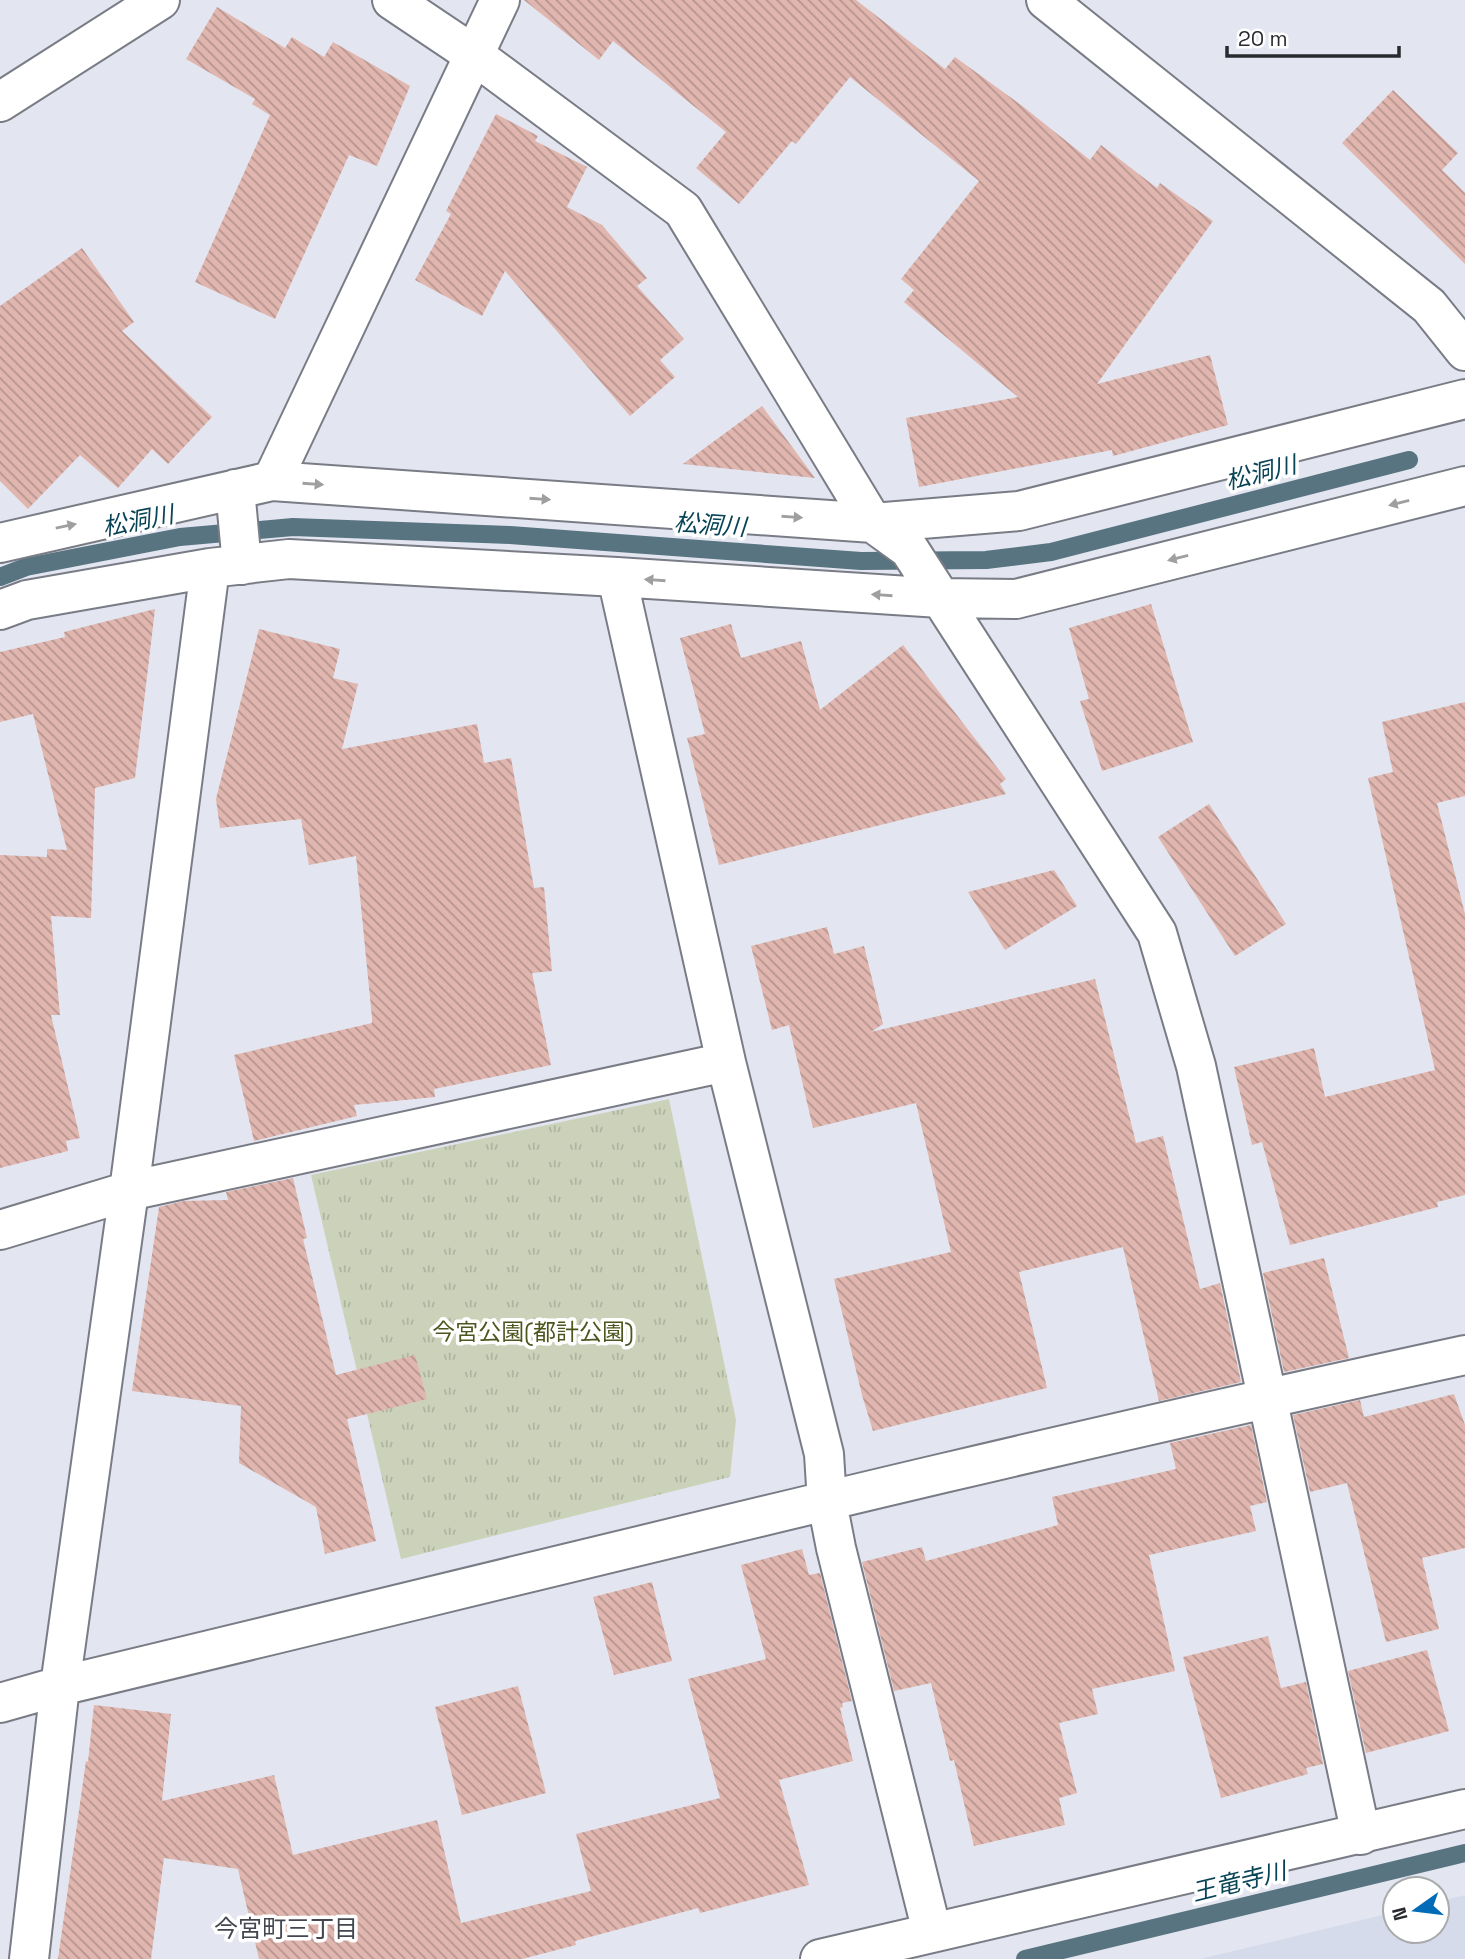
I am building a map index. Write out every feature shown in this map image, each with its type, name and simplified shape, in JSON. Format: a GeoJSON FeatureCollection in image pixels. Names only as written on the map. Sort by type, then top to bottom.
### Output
{"type":"FeatureCollection","features":[{"type":"Feature","properties":{"kind":"street"},"geometry":{"type":"LineString","coordinates":[[0,102],[160,0]]}},
{"type":"Feature","properties":{"kind":"street"},"geometry":{"type":"LineString","coordinates":[[392,0],[474,55],[683,210],[873,523],[909,549],[1157,933],[1196,1066],[1361,1835]]}},
{"type":"Feature","properties":{"kind":"street"},"geometry":{"type":"LineString","coordinates":[[29,1959],[60,1686],[129,1191],[233,537],[272,481],[500,0]]}},
{"type":"Feature","properties":{"kind":"street"},"geometry":{"type":"LineString","coordinates":[[1046,0],[1429,306],[1465,351]]}},
{"type":"Feature","properties":{"kind":"street"},"geometry":{"type":"LineString","coordinates":[[272,481],[873,523],[1019,511],[1465,399]]}},
{"type":"Feature","properties":{"kind":"street"},"geometry":{"type":"LineString","coordinates":[[0,543],[233,537],[289,559],[617,577],[935,590],[1016,599],[1465,486]]}},
{"type":"Feature","properties":{"kind":"street"},"geometry":{"type":"LineString","coordinates":[[0,610],[233,537]]}},
{"type":"Feature","properties":{"kind":"street"},"geometry":{"type":"LineString","coordinates":[[617,577],[726,1062],[824,1454],[827,1502],[932,1932]]}},
{"type":"Feature","properties":{"kind":"street"},"geometry":{"type":"LineString","coordinates":[[0,1230],[129,1191],[726,1062]]}},
{"type":"Feature","properties":{"kind":"street"},"geometry":{"type":"LineString","coordinates":[[0,1703],[60,1686],[827,1502],[1267,1398],[1465,1356]]}},
{"type":"Feature","properties":{"kind":"street"},"geometry":{"type":"LineString","coordinates":[[820,1959],[1465,1809]]}},
{"type":"Feature","properties":{"kind":"shaded area"},"geometry":{"type":"Polygon","coordinates":[[[1465,1895],[1465,1959],[1200,1959],[1381,1915],[1381,1945],[1451,1945],[1451,1898],[1465,1895]]]}},
{"type":"Feature","properties":{"kind":"green space","name":"今宮公園(都計公園)"},"geometry":{"type":"Polygon","coordinates":[[[669,1099],[736,1420],[730,1477],[401,1559],[311,1175],[669,1099]]]}},
{"type":"Feature","properties":{"kind":"building"},"geometry":{"type":"Polygon","coordinates":[[[524,0],[856,0],[945,69],[955,57],[1090,160],[1101,145],[1157,188],[1160,183],[1213,221],[1097,384],[1210,355],[1228,425],[1113,456],[1112,450],[919,487],[906,418],[1018,397],[904,302],[914,290],[901,279],[979,181],[850,77],[796,144],[792,141],[739,204],[696,168],[726,132],[613,41],[599,60],[524,0]]]}},
{"type":"Feature","properties":{"kind":"building"},"geometry":{"type":"Polygon","coordinates":[[[217,7],[285,48],[292,37],[324,57],[333,42],[410,86],[377,166],[349,155],[275,319],[195,282],[270,115],[252,104],[255,99],[186,59],[217,7]]]}},
{"type":"Feature","properties":{"kind":"building"},"geometry":{"type":"Polygon","coordinates":[[[1393,90],[1458,153],[1442,170],[1465,193],[1465,264],[1342,143],[1393,90]]]}},
{"type":"Feature","properties":{"kind":"building"},"geometry":{"type":"Polygon","coordinates":[[[496,114],[538,136],[535,141],[587,167],[567,207],[602,225],[647,278],[637,286],[684,339],[660,360],[675,377],[630,416],[505,271],[482,316],[415,280],[451,214],[446,211],[496,114]]]}},
{"type":"Feature","properties":{"kind":"building"},"geometry":{"type":"Polygon","coordinates":[[[82,248],[134,322],[122,331],[212,417],[168,464],[152,449],[118,488],[80,455],[28,509],[0,481],[0,306],[82,248]]]}},
{"type":"Feature","properties":{"kind":"building"},"geometry":{"type":"Polygon","coordinates":[[[762,406],[815,478],[683,464],[762,406]]]}},
{"type":"Feature","properties":{"kind":"building"},"geometry":{"type":"Polygon","coordinates":[[[1151,604],[1193,742],[1102,771],[1080,701],[1089,699],[1069,628],[1151,604]]]}},
{"type":"Feature","properties":{"kind":"building"},"geometry":{"type":"Polygon","coordinates":[[[155,609],[135,778],[95,788],[91,918],[51,916],[60,1015],[51,1015],[80,1138],[66,1141],[68,1151],[0,1168],[0,855],[47,857],[47,849],[67,850],[33,714],[0,722],[0,652],[65,637],[64,632],[155,609]]]}},
{"type":"Feature","properties":{"kind":"building"},"geometry":{"type":"Polygon","coordinates":[[[731,624],[741,658],[801,641],[820,710],[903,645],[1006,779],[1000,784],[1006,794],[719,865],[687,738],[705,734],[680,638],[731,624]]]}},
{"type":"Feature","properties":{"kind":"building"},"geometry":{"type":"Polygon","coordinates":[[[259,629],[340,649],[333,678],[358,684],[342,749],[477,724],[484,763],[511,758],[534,888],[544,887],[552,971],[532,973],[551,1065],[434,1089],[435,1097],[354,1105],[357,1116],[254,1141],[234,1055],[372,1023],[356,856],[309,865],[301,819],[220,828],[216,799],[259,629]]]}},
{"type":"Feature","properties":{"kind":"building"},"geometry":{"type":"Polygon","coordinates":[[[1465,702],[1465,796],[1437,803],[1465,914],[1465,1195],[1437,1202],[1438,1207],[1290,1245],[1262,1142],[1252,1145],[1234,1067],[1314,1048],[1325,1097],[1435,1070],[1368,778],[1393,772],[1382,722],[1465,702]]]}},
{"type":"Feature","properties":{"kind":"building"},"geometry":{"type":"Polygon","coordinates":[[[1209,804],[1286,924],[1235,956],[1158,837],[1209,804]]]}},
{"type":"Feature","properties":{"kind":"building"},"geometry":{"type":"Polygon","coordinates":[[[1054,870],[1077,906],[1005,950],[968,892],[1054,870]]]}},
{"type":"Feature","properties":{"kind":"building"},"geometry":{"type":"Polygon","coordinates":[[[827,927],[834,954],[864,946],[883,1024],[871,1032],[1095,979],[1136,1143],[1163,1136],[1200,1289],[1220,1283],[1241,1382],[1159,1401],[1123,1247],[1019,1272],[1047,1388],[873,1431],[834,1279],[951,1252],[916,1103],[813,1128],[789,1025],[772,1030],[751,946],[827,927]]]}},
{"type":"Feature","properties":{"kind":"building"},"geometry":{"type":"Polygon","coordinates":[[[293,1178],[307,1238],[303,1239],[336,1375],[415,1355],[427,1399],[347,1419],[376,1541],[325,1554],[316,1507],[239,1463],[241,1406],[132,1391],[159,1207],[184,1201],[228,1200],[226,1192],[293,1178]]]}},
{"type":"Feature","properties":{"kind":"building"},"geometry":{"type":"Polygon","coordinates":[[[1324,1258],[1349,1358],[1284,1372],[1263,1273],[1324,1258]]]}},
{"type":"Feature","properties":{"kind":"building"},"geometry":{"type":"Polygon","coordinates":[[[1454,1394],[1465,1425],[1465,1548],[1422,1558],[1439,1629],[1386,1642],[1347,1483],[1310,1492],[1293,1415],[1360,1400],[1364,1417],[1454,1394]]]}},
{"type":"Feature","properties":{"kind":"building"},"geometry":{"type":"Polygon","coordinates":[[[1251,1425],[1267,1502],[1250,1506],[1256,1531],[1149,1555],[1175,1671],[1092,1689],[1098,1714],[1059,1723],[1077,1793],[1059,1798],[1065,1825],[974,1846],[954,1760],[950,1761],[931,1683],[894,1691],[862,1562],[922,1547],[926,1561],[1058,1525],[1052,1497],[1176,1469],[1170,1443],[1251,1425]]]}},
{"type":"Feature","properties":{"kind":"building"},"geometry":{"type":"Polygon","coordinates":[[[802,1549],[809,1575],[820,1573],[852,1701],[842,1703],[843,1707],[840,1708],[853,1761],[779,1780],[809,1885],[700,1913],[698,1908],[575,1941],[576,1945],[522,1959],[259,1959],[238,1869],[164,1858],[151,1959],[58,1959],[94,1705],[171,1714],[162,1801],[274,1775],[293,1855],[437,1820],[461,1923],[591,1891],[576,1834],[720,1798],[688,1679],[766,1659],[741,1565],[802,1549]]]}},
{"type":"Feature","properties":{"kind":"building"},"geometry":{"type":"Polygon","coordinates":[[[652,1582],[672,1661],[614,1675],[593,1597],[652,1582]]]}},
{"type":"Feature","properties":{"kind":"building"},"geometry":{"type":"Polygon","coordinates":[[[1268,1636],[1281,1688],[1306,1682],[1323,1764],[1306,1768],[1308,1774],[1221,1798],[1183,1657],[1268,1636]]]}},
{"type":"Feature","properties":{"kind":"building"},"geometry":{"type":"Polygon","coordinates":[[[1427,1650],[1449,1731],[1366,1753],[1348,1671],[1427,1650]]]}},
{"type":"Feature","properties":{"kind":"building"},"geometry":{"type":"Polygon","coordinates":[[[518,1686],[546,1793],[462,1815],[435,1707],[518,1686]]]}},
{"type":"Feature","properties":{"kind":"waterway","name":"松洞川"},"geometry":{"type":"LineString","coordinates":[[0,577],[26,567],[180,537],[293,527],[510,535],[861,561],[986,560],[1051,552],[1409,460]]}},
{"type":"Feature","properties":{"kind":"waterway","name":"王竜寺川"},"geometry":{"type":"LineString","coordinates":[[1025,1959],[1465,1853]]}},
{"type":"Feature","properties":{"kind":"district","name":"今宮町三丁目"},"geometry":{"type":"Point","coordinates":[286,1929]}}]}
